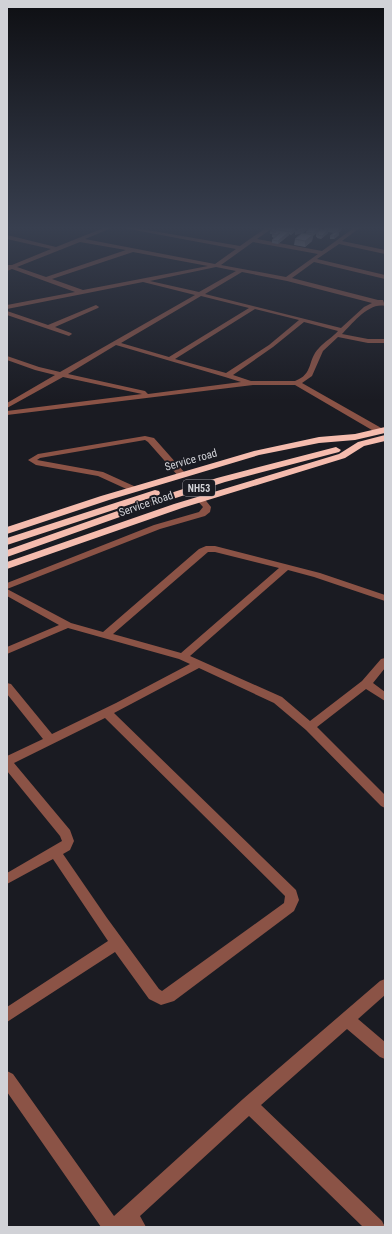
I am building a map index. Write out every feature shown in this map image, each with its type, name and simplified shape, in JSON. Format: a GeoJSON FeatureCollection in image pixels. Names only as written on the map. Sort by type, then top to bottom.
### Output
{"type":"FeatureCollection","features":[{"type":"Feature","properties":{"kind":"highway","name":"Service Road"},"geometry":{"type":"LineString","coordinates":[[7,566],[92,535],[200,499],[342,456],[358,441],[383,433]]}},
{"type":"Feature","properties":{"kind":"highway","name":"Service road"},"geometry":{"type":"LineString","coordinates":[[7,531],[133,489],[257,453],[319,440],[358,441]]}},
{"type":"Feature","properties":{"kind":"highway","name":"NH53"},"geometry":{"type":"LineString","coordinates":[[7,542],[132,500],[232,469],[358,441]]}},
{"type":"Feature","properties":{"kind":"highway","name":"NH53"},"geometry":{"type":"LineString","coordinates":[[7,554],[144,505],[221,480],[358,441]]}},
{"type":"Feature","properties":{"kind":"street"},"geometry":{"type":"LineString","coordinates":[[62,285],[82,292]]}},
{"type":"Feature","properties":{"kind":"street"},"geometry":{"type":"LineString","coordinates":[[7,307],[120,285]]}},
{"type":"Feature","properties":{"kind":"street"},"geometry":{"type":"LineString","coordinates":[[161,285],[343,330]]}},
{"type":"Feature","properties":{"kind":"street"},"geometry":{"type":"LineString","coordinates":[[7,406],[216,285]]}},
{"type":"Feature","properties":{"kind":"street"},"geometry":{"type":"LineString","coordinates":[[309,285],[385,304]]}},
{"type":"Feature","properties":{"kind":"street"},"geometry":{"type":"LineString","coordinates":[[7,413],[253,383],[296,383],[304,380],[310,375],[320,350],[366,308],[385,300]]}},
{"type":"Feature","properties":{"kind":"street"},"geometry":{"type":"LineString","coordinates":[[49,327],[96,307]]}},
{"type":"Feature","properties":{"kind":"street"},"geometry":{"type":"LineString","coordinates":[[170,359],[254,307]]}},
{"type":"Feature","properties":{"kind":"street"},"geometry":{"type":"LineString","coordinates":[[7,313],[69,334]]}},
{"type":"Feature","properties":{"kind":"street"},"geometry":{"type":"LineString","coordinates":[[227,376],[271,346],[303,320]]}},
{"type":"Feature","properties":{"kind":"street"},"geometry":{"type":"LineString","coordinates":[[337,335],[368,341],[385,341]]}},
{"type":"Feature","properties":{"kind":"street"},"geometry":{"type":"LineString","coordinates":[[115,343],[253,383]]}},
{"type":"Feature","properties":{"kind":"street"},"geometry":{"type":"LineString","coordinates":[[8,360],[37,369],[151,395]]}},
{"type":"Feature","properties":{"kind":"street"},"geometry":{"type":"LineString","coordinates":[[296,383],[383,433]]}},
{"type":"Feature","properties":{"kind":"street"},"geometry":{"type":"LineString","coordinates":[[133,489],[100,474],[36,463],[32,460],[38,456],[145,438],[151,440],[182,475]]}},
{"type":"Feature","properties":{"kind":"street"},"geometry":{"type":"LineString","coordinates":[[7,586],[157,527],[202,514],[207,510],[207,507],[200,499]]}},
{"type":"Feature","properties":{"kind":"street"},"geometry":{"type":"LineString","coordinates":[[106,635],[206,549],[317,575],[385,598]]}},
{"type":"Feature","properties":{"kind":"street"},"geometry":{"type":"LineString","coordinates":[[183,657],[286,567]]}},
{"type":"Feature","properties":{"kind":"street"},"geometry":{"type":"LineString","coordinates":[[7,592],[67,625],[183,657],[278,700],[310,727],[385,802]]}},
{"type":"Feature","properties":{"kind":"street"},"geometry":{"type":"LineString","coordinates":[[7,651],[67,625]]}},
{"type":"Feature","properties":{"kind":"street"},"geometry":{"type":"LineString","coordinates":[[310,727],[366,684],[385,662]]}},
{"type":"Feature","properties":{"kind":"street"},"geometry":{"type":"LineString","coordinates":[[7,879],[65,846],[68,842],[66,834],[7,762],[199,664]]}},
{"type":"Feature","properties":{"kind":"street"},"geometry":{"type":"LineString","coordinates":[[366,684],[385,697]]}},
{"type":"Feature","properties":{"kind":"street"},"geometry":{"type":"LineString","coordinates":[[7,687],[50,740]]}},
{"type":"Feature","properties":{"kind":"street"},"geometry":{"type":"LineString","coordinates":[[55,852],[154,994],[161,998],[169,996],[289,907],[292,900],[291,894],[106,712]]}},
{"type":"Feature","properties":{"kind":"street"},"geometry":{"type":"LineString","coordinates":[[7,1015],[117,943]]}},
{"type":"Feature","properties":{"kind":"street"},"geometry":{"type":"LineString","coordinates":[[115,1227],[133,1221],[249,1105],[385,986]]}},
{"type":"Feature","properties":{"kind":"street"},"geometry":{"type":"LineString","coordinates":[[347,1020],[385,1052]]}},
{"type":"Feature","properties":{"kind":"street"},"geometry":{"type":"LineString","coordinates":[[7,1079],[110,1227]]}},
{"type":"Feature","properties":{"kind":"street"},"geometry":{"type":"LineString","coordinates":[[249,1105],[376,1227]]}}]}
